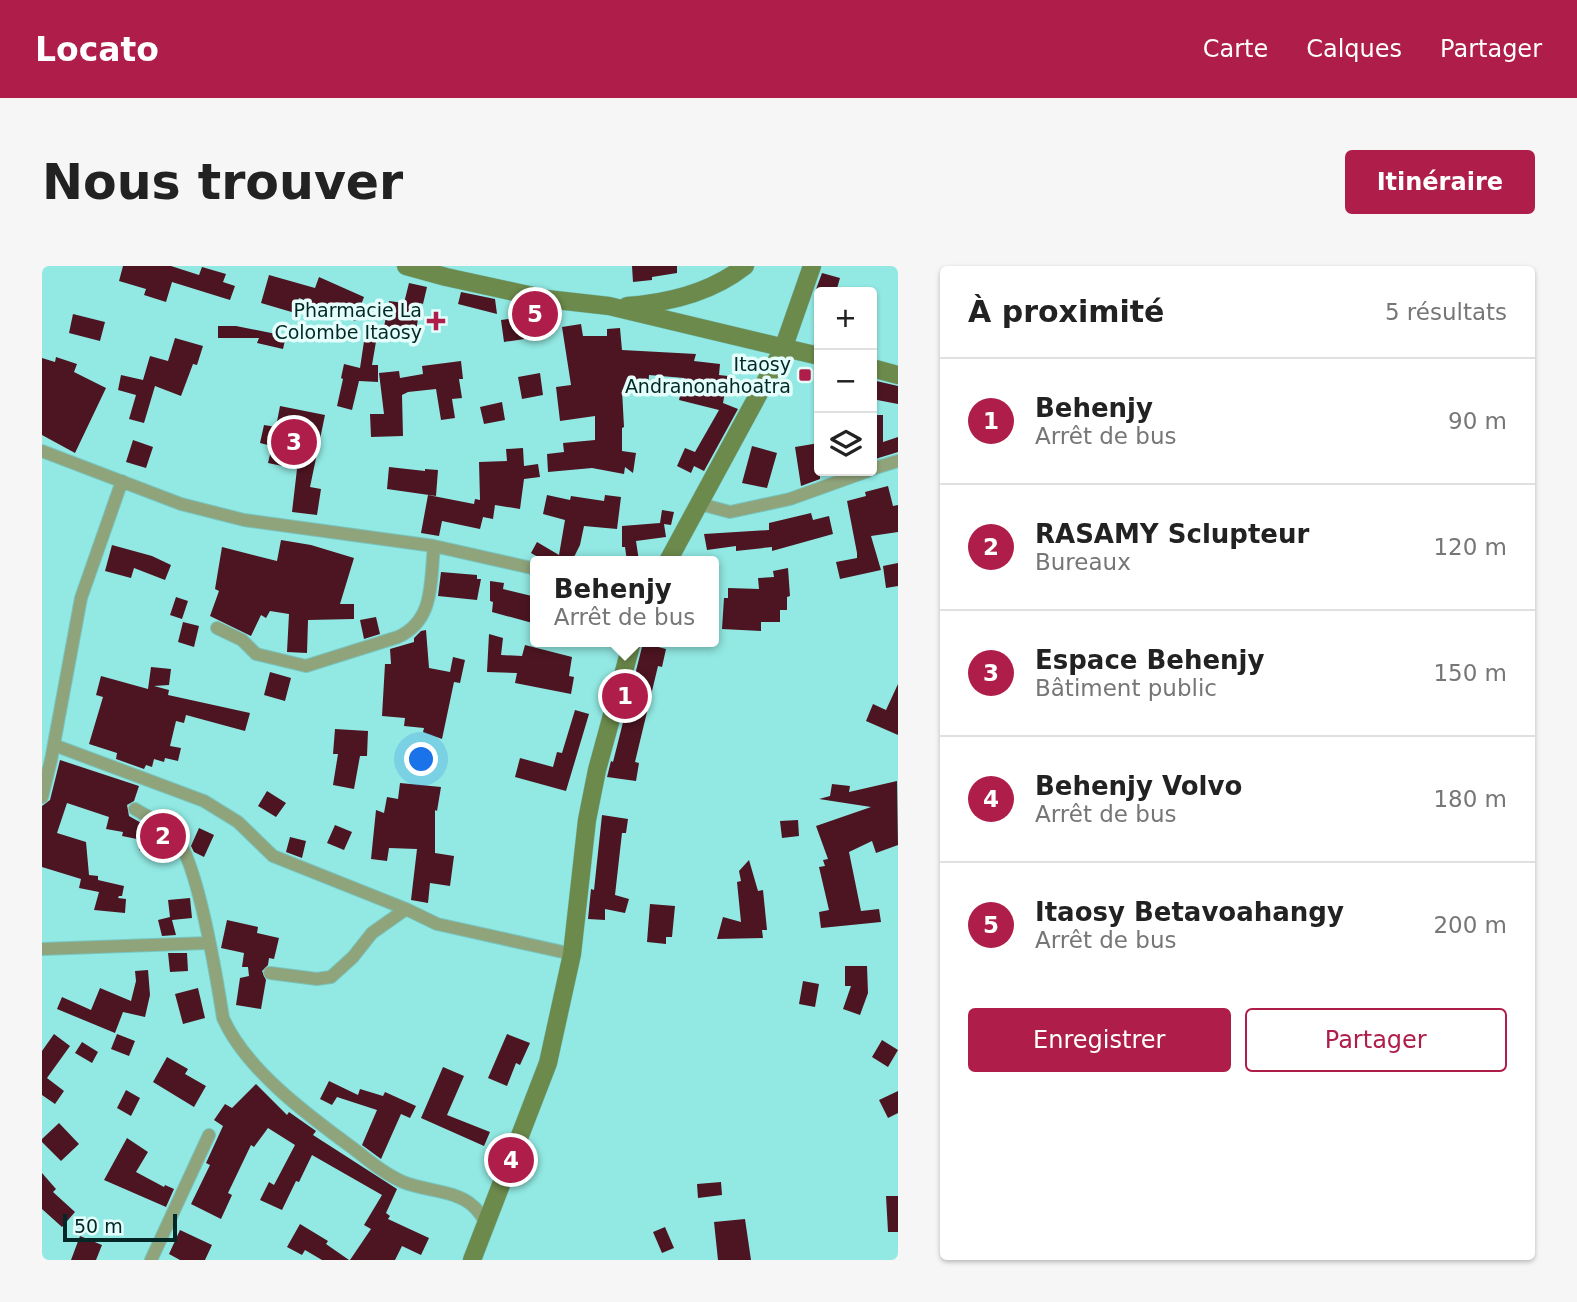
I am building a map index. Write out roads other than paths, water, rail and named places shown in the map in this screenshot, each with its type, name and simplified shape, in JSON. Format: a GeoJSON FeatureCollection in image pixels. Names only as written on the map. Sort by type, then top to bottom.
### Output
{"type":"FeatureCollection","features":[{"type":"Feature","properties":{"kind":"street"},"geometry":{"type":"LineString","coordinates":[[407,266],[547,299],[610,306],[814,355]]}},
{"type":"Feature","properties":{"kind":"street"},"geometry":{"type":"LineString","coordinates":[[610,306],[649,304],[687,295],[723,281],[745,266]]}},
{"type":"Feature","properties":{"kind":"street"},"geometry":{"type":"LineString","coordinates":[[671,556],[783,349],[812,266]]}},
{"type":"Feature","properties":{"kind":"street"},"geometry":{"type":"LineString","coordinates":[[877,369],[898,375]]}},
{"type":"Feature","properties":{"kind":"street"},"geometry":{"type":"LineString","coordinates":[[42,451],[181,504],[244,520],[434,546],[530,568]]}},
{"type":"Feature","properties":{"kind":"street"},"geometry":{"type":"LineString","coordinates":[[877,468],[898,461]]}},
{"type":"Feature","properties":{"kind":"street"},"geometry":{"type":"LineString","coordinates":[[701,504],[730,512],[790,499],[853,476]]}},
{"type":"Feature","properties":{"kind":"street"},"geometry":{"type":"LineString","coordinates":[[42,797],[47,758],[54,745],[81,598],[122,481]]}},
{"type":"Feature","properties":{"kind":"street"},"geometry":{"type":"LineString","coordinates":[[217,628],[242,640],[256,654],[295,665],[317,664],[373,647],[410,631],[424,615],[428,605],[434,546]]}},
{"type":"Feature","properties":{"kind":"street"},"geometry":{"type":"LineString","coordinates":[[472,1260],[512,1163],[548,1063],[572,954],[587,820],[597,770],[631,647]]}},
{"type":"Feature","properties":{"kind":"street"},"geometry":{"type":"LineString","coordinates":[[54,745],[204,801],[238,822],[273,856],[437,924],[572,954]]}},
{"type":"Feature","properties":{"kind":"street"},"geometry":{"type":"LineString","coordinates":[[135,809],[168,830],[181,845],[197,890],[223,1018],[229,1032],[257,1067],[331,1132],[385,1172],[403,1182],[461,1198],[472,1205],[486,1222]]}},
{"type":"Feature","properties":{"kind":"street"},"geometry":{"type":"LineString","coordinates":[[270,973],[317,979],[331,977],[353,957],[372,933],[406,909]]}},
{"type":"Feature","properties":{"kind":"street"},"geometry":{"type":"LineString","coordinates":[[42,949],[208,943]]}},
{"type":"Feature","properties":{"kind":"street"},"geometry":{"type":"LineString","coordinates":[[151,1260],[209,1135]]}},
{"type":"Feature","properties":{"kind":"place","name":"Itaosy Betavoahangy"},"geometry":{"type":"Point","coordinates":[535,314]}},
{"type":"Feature","properties":{"kind":"place","name":"Pharmacie La Colombe Itaosy"},"geometry":{"type":"Point","coordinates":[436,321]}},
{"type":"Feature","properties":{"kind":"place","name":"Itaosy Andranonahoatra"},"geometry":{"type":"Point","coordinates":[805,375]}},
{"type":"Feature","properties":{"kind":"place","name":"Espace Behenjy"},"geometry":{"type":"Point","coordinates":[294,442]}},
{"type":"Feature","properties":{"kind":"place","name":"Behenjy"},"geometry":{"type":"Point","coordinates":[625,696]}},
{"type":"Feature","properties":{"kind":"place","name":"RASAMY Sclupteur"},"geometry":{"type":"Point","coordinates":[163,836]}},
{"type":"Feature","properties":{"kind":"place","name":"Behenjy Volvo"},"geometry":{"type":"Point","coordinates":[511,1160]}}]}
